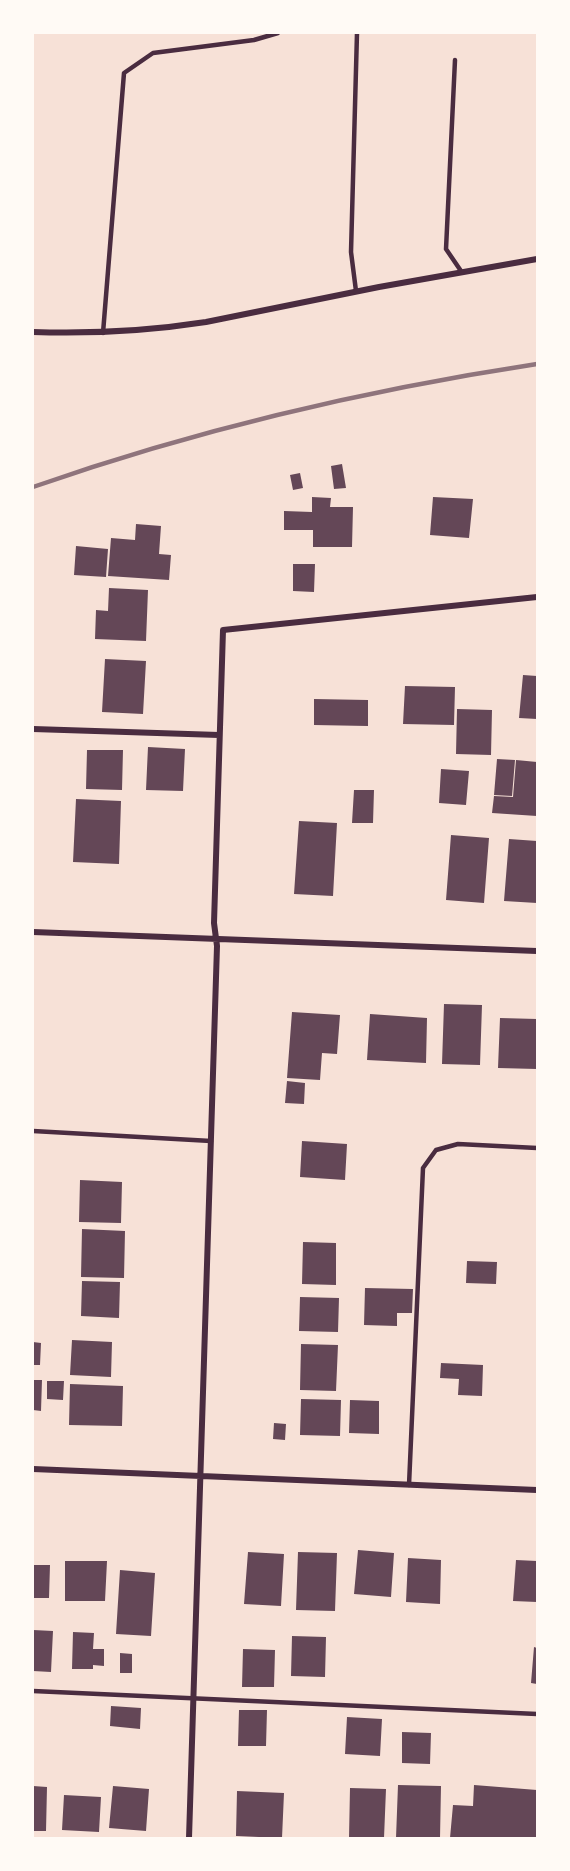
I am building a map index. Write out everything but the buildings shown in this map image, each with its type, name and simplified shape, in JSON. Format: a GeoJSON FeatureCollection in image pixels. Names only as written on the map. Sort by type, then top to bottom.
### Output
{"type":"FeatureCollection","features":[{"type":"Feature","properties":{"kind":"street"},"geometry":{"type":"LineString","coordinates":[[33,332],[138,331],[206,322],[461,271],[537,259]]}},
{"type":"Feature","properties":{"kind":"street"},"geometry":{"type":"LineString","coordinates":[[189,1838],[217,946],[215,938],[223,630],[537,597]]}},
{"type":"Feature","properties":{"kind":"street"},"geometry":{"type":"LineString","coordinates":[[33,729],[219,735]]}},
{"type":"Feature","properties":{"kind":"street"},"geometry":{"type":"LineString","coordinates":[[33,932],[537,951]]}},
{"type":"Feature","properties":{"kind":"street"},"geometry":{"type":"LineString","coordinates":[[33,1469],[537,1490]]}},
{"type":"Feature","properties":{"kind":"lane"},"geometry":{"type":"LineString","coordinates":[[103,333],[124,73],[153,53],[254,40],[278,33]]}},
{"type":"Feature","properties":{"kind":"lane"},"geometry":{"type":"LineString","coordinates":[[356,291],[351,252],[357,33]]}},
{"type":"Feature","properties":{"kind":"lane"},"geometry":{"type":"LineString","coordinates":[[455,60],[446,249],[461,271]]}},
{"type":"Feature","properties":{"kind":"lane"},"geometry":{"type":"LineString","coordinates":[[33,1131],[211,1141]]}},
{"type":"Feature","properties":{"kind":"lane"},"geometry":{"type":"LineString","coordinates":[[409,1485],[423,1168],[436,1150],[458,1144],[537,1148]]}},
{"type":"Feature","properties":{"kind":"lane"},"geometry":{"type":"LineString","coordinates":[[33,1691],[537,1714]]}},
{"type":"Feature","properties":{"kind":"railway"},"geometry":{"type":"LineString","coordinates":[[33,487],[156,447],[282,414],[409,386],[537,364]]}}]}
